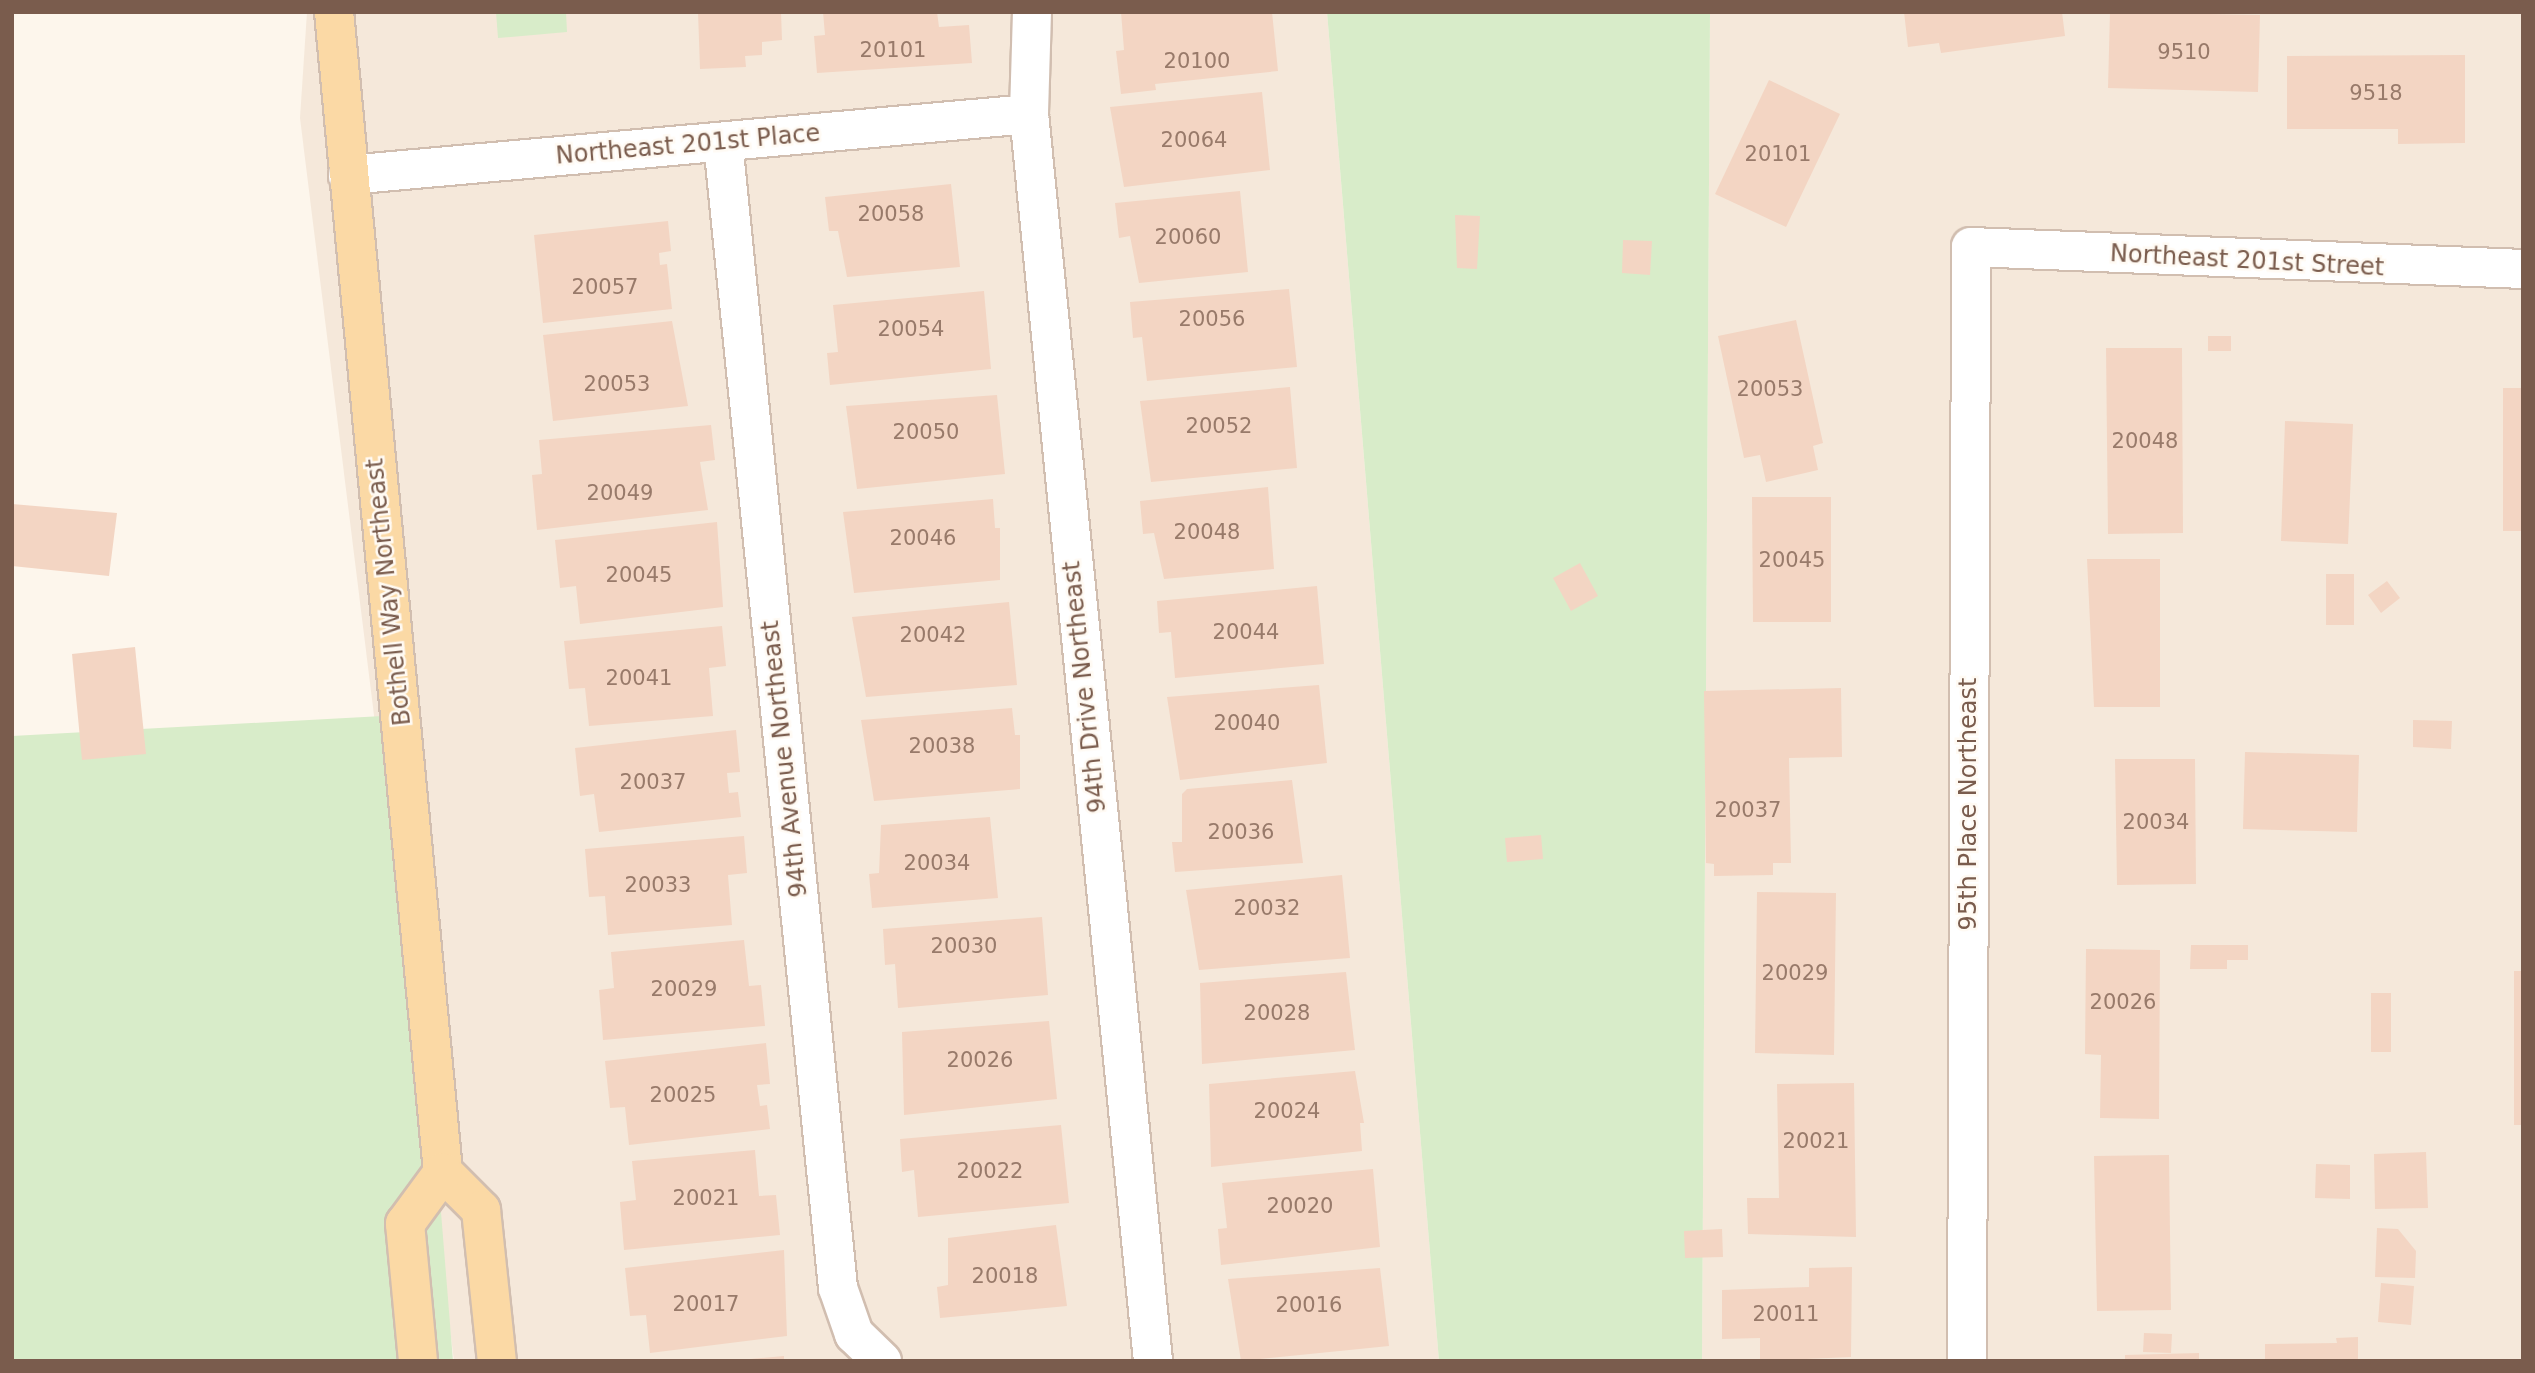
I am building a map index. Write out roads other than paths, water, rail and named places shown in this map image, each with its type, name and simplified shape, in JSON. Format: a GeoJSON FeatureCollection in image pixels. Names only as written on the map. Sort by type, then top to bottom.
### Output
{"type":"FeatureCollection","features":[{"type":"Feature","properties":{"kind":"main road","name":"Bothell Way Northeast"},"geometry":{"type":"LineString","coordinates":[[334,12],[443,1172]]}},
{"type":"Feature","properties":{"kind":"main road"},"geometry":{"type":"LineString","coordinates":[[418,1361],[405,1224],[443,1172],[481,1210],[497,1361]]}},
{"type":"Feature","properties":{"kind":"street","name":"94th Drive Northeast"},"geometry":{"type":"LineString","coordinates":[[1032,12],[1028,114],[1152,1361]]}},
{"type":"Feature","properties":{"kind":"street","name":"Northeast 201st Place"},"geometry":{"type":"LineString","coordinates":[[348,175],[1028,114]]}},
{"type":"Feature","properties":{"kind":"street","name":"94th Avenue Northeast"},"geometry":{"type":"LineString","coordinates":[[723,142],[838,1288],[854,1334],[882,1361]]}},
{"type":"Feature","properties":{"kind":"street","name":"Northeast 201st Street"},"geometry":{"type":"LineString","coordinates":[[1971,247],[2424,269],[2523,269]]}},
{"type":"Feature","properties":{"kind":"street","name":"95th Place Northeast"},"geometry":{"type":"LineString","coordinates":[[1967,1361],[1971,247]]}}]}
